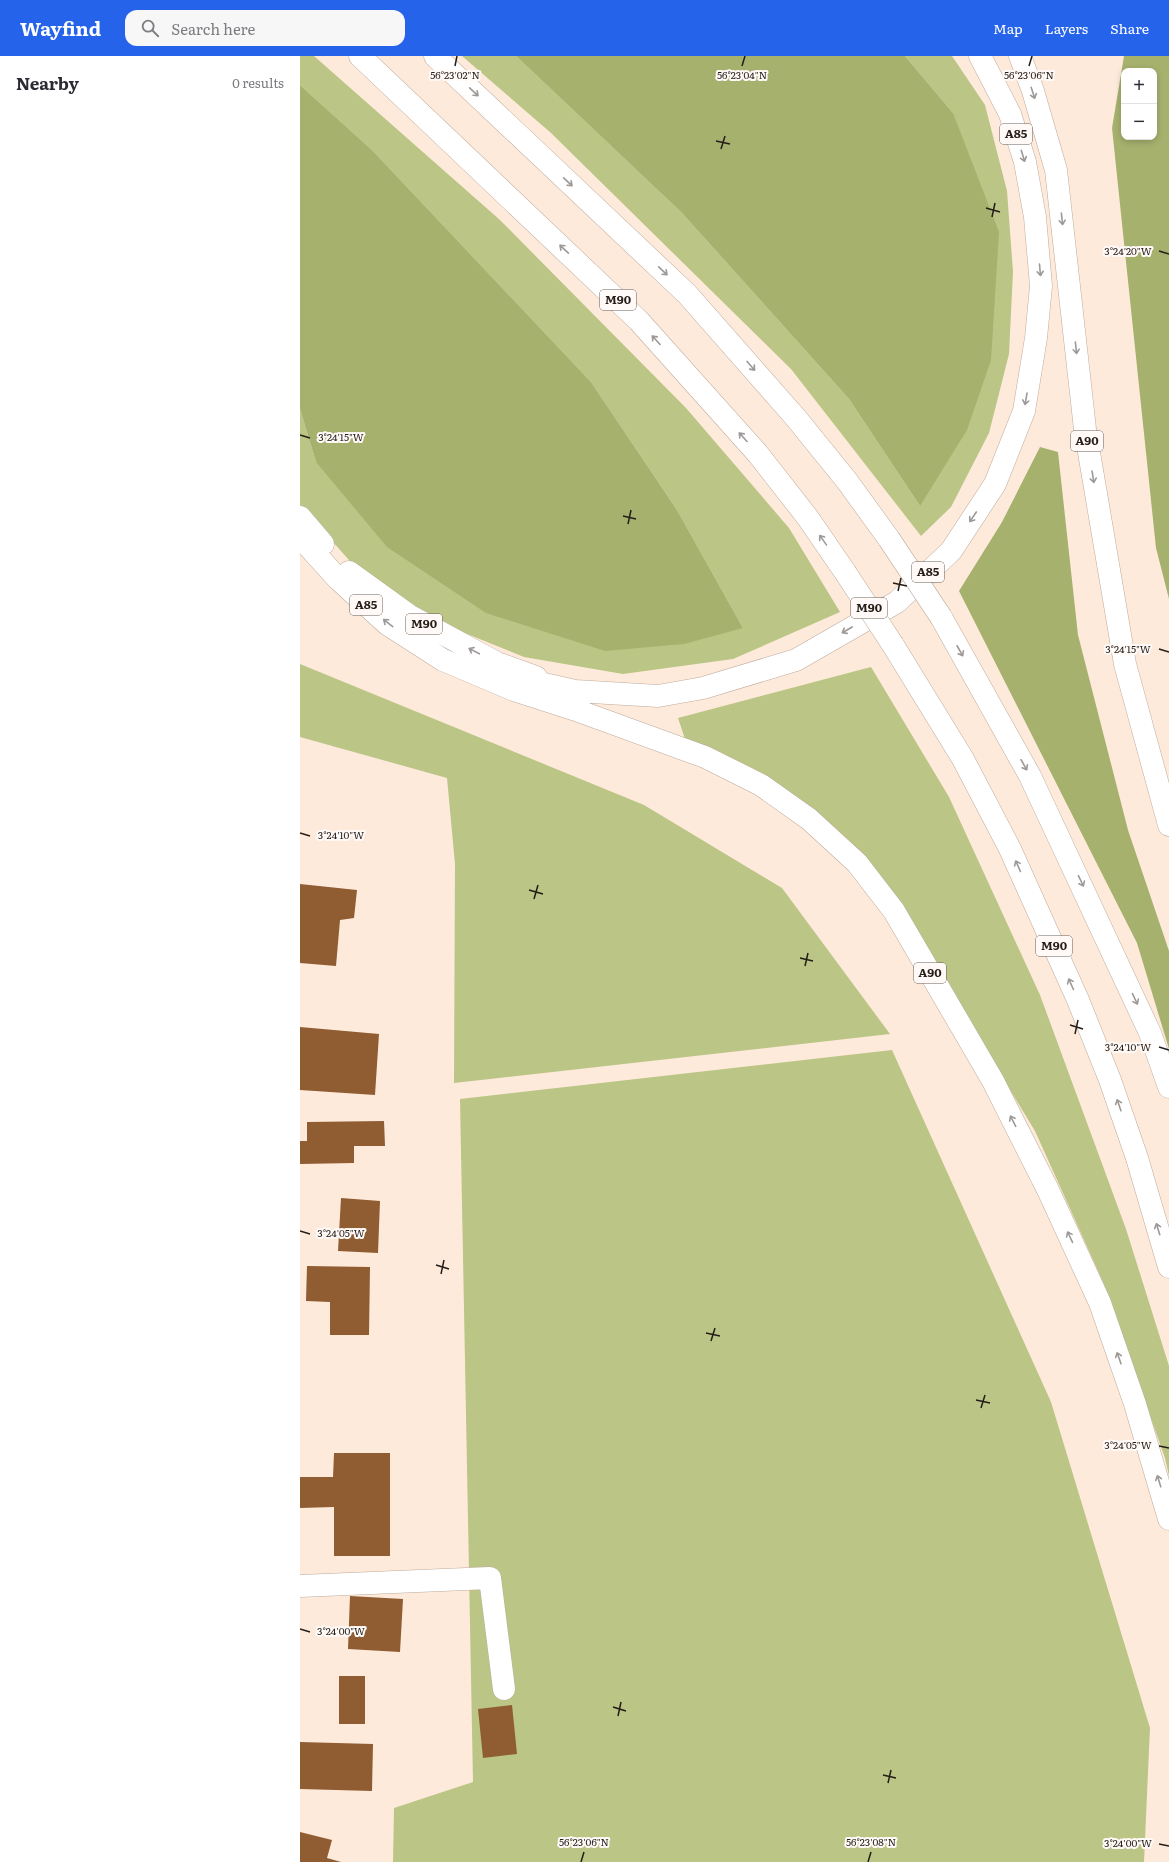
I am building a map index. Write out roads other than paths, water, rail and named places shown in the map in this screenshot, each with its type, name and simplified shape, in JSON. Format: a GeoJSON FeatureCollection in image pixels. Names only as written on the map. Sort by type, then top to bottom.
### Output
{"type":"FeatureCollection","features":[{"type":"Feature","properties":{"kind":"main road","name":"M90"},"geometry":{"type":"LineString","coordinates":[[360,56],[639,321],[758,454],[808,518],[845,572],[893,645],[963,759],[1006,842],[1078,1000],[1110,1080],[1137,1158],[1169,1267]]}},
{"type":"Feature","properties":{"kind":"main road"},"geometry":{"type":"LineString","coordinates":[[435,56],[687,294],[796,418],[847,481],[889,539],[941,617],[1030,776],[1150,1033],[1169,1087]]}},
{"type":"Feature","properties":{"kind":"main road","name":"A85"},"geometry":{"type":"LineString","coordinates":[[300,537],[338,579],[387,624],[443,660],[575,691],[658,696],[703,688],[796,660],[897,602],[951,551],[995,484],[1024,411],[1036,338],[1042,286],[1035,217],[1025,162],[1010,114],[980,56]]}},
{"type":"Feature","properties":{"kind":"main road","name":"A90"},"geometry":{"type":"LineString","coordinates":[[1020,56],[1033,91],[1056,170],[1085,429],[1123,656],[1169,825]]}},
{"type":"Feature","properties":{"kind":"main road","name":"M90"},"geometry":{"type":"LineString","coordinates":[[300,517],[345,570],[410,616],[497,663],[575,691]]}},
{"type":"Feature","properties":{"kind":"main road","name":"A90"},"geometry":{"type":"LineString","coordinates":[[443,660],[514,690],[576,710],[705,757],[762,785],[809,819],[857,862],[894,911],[993,1081],[1048,1190],[1100,1303],[1135,1404],[1169,1519]]}},
{"type":"Feature","properties":{"kind":"main road"},"geometry":{"type":"LineString","coordinates":[[300,1586],[490,1578],[504,1689]]}}]}
